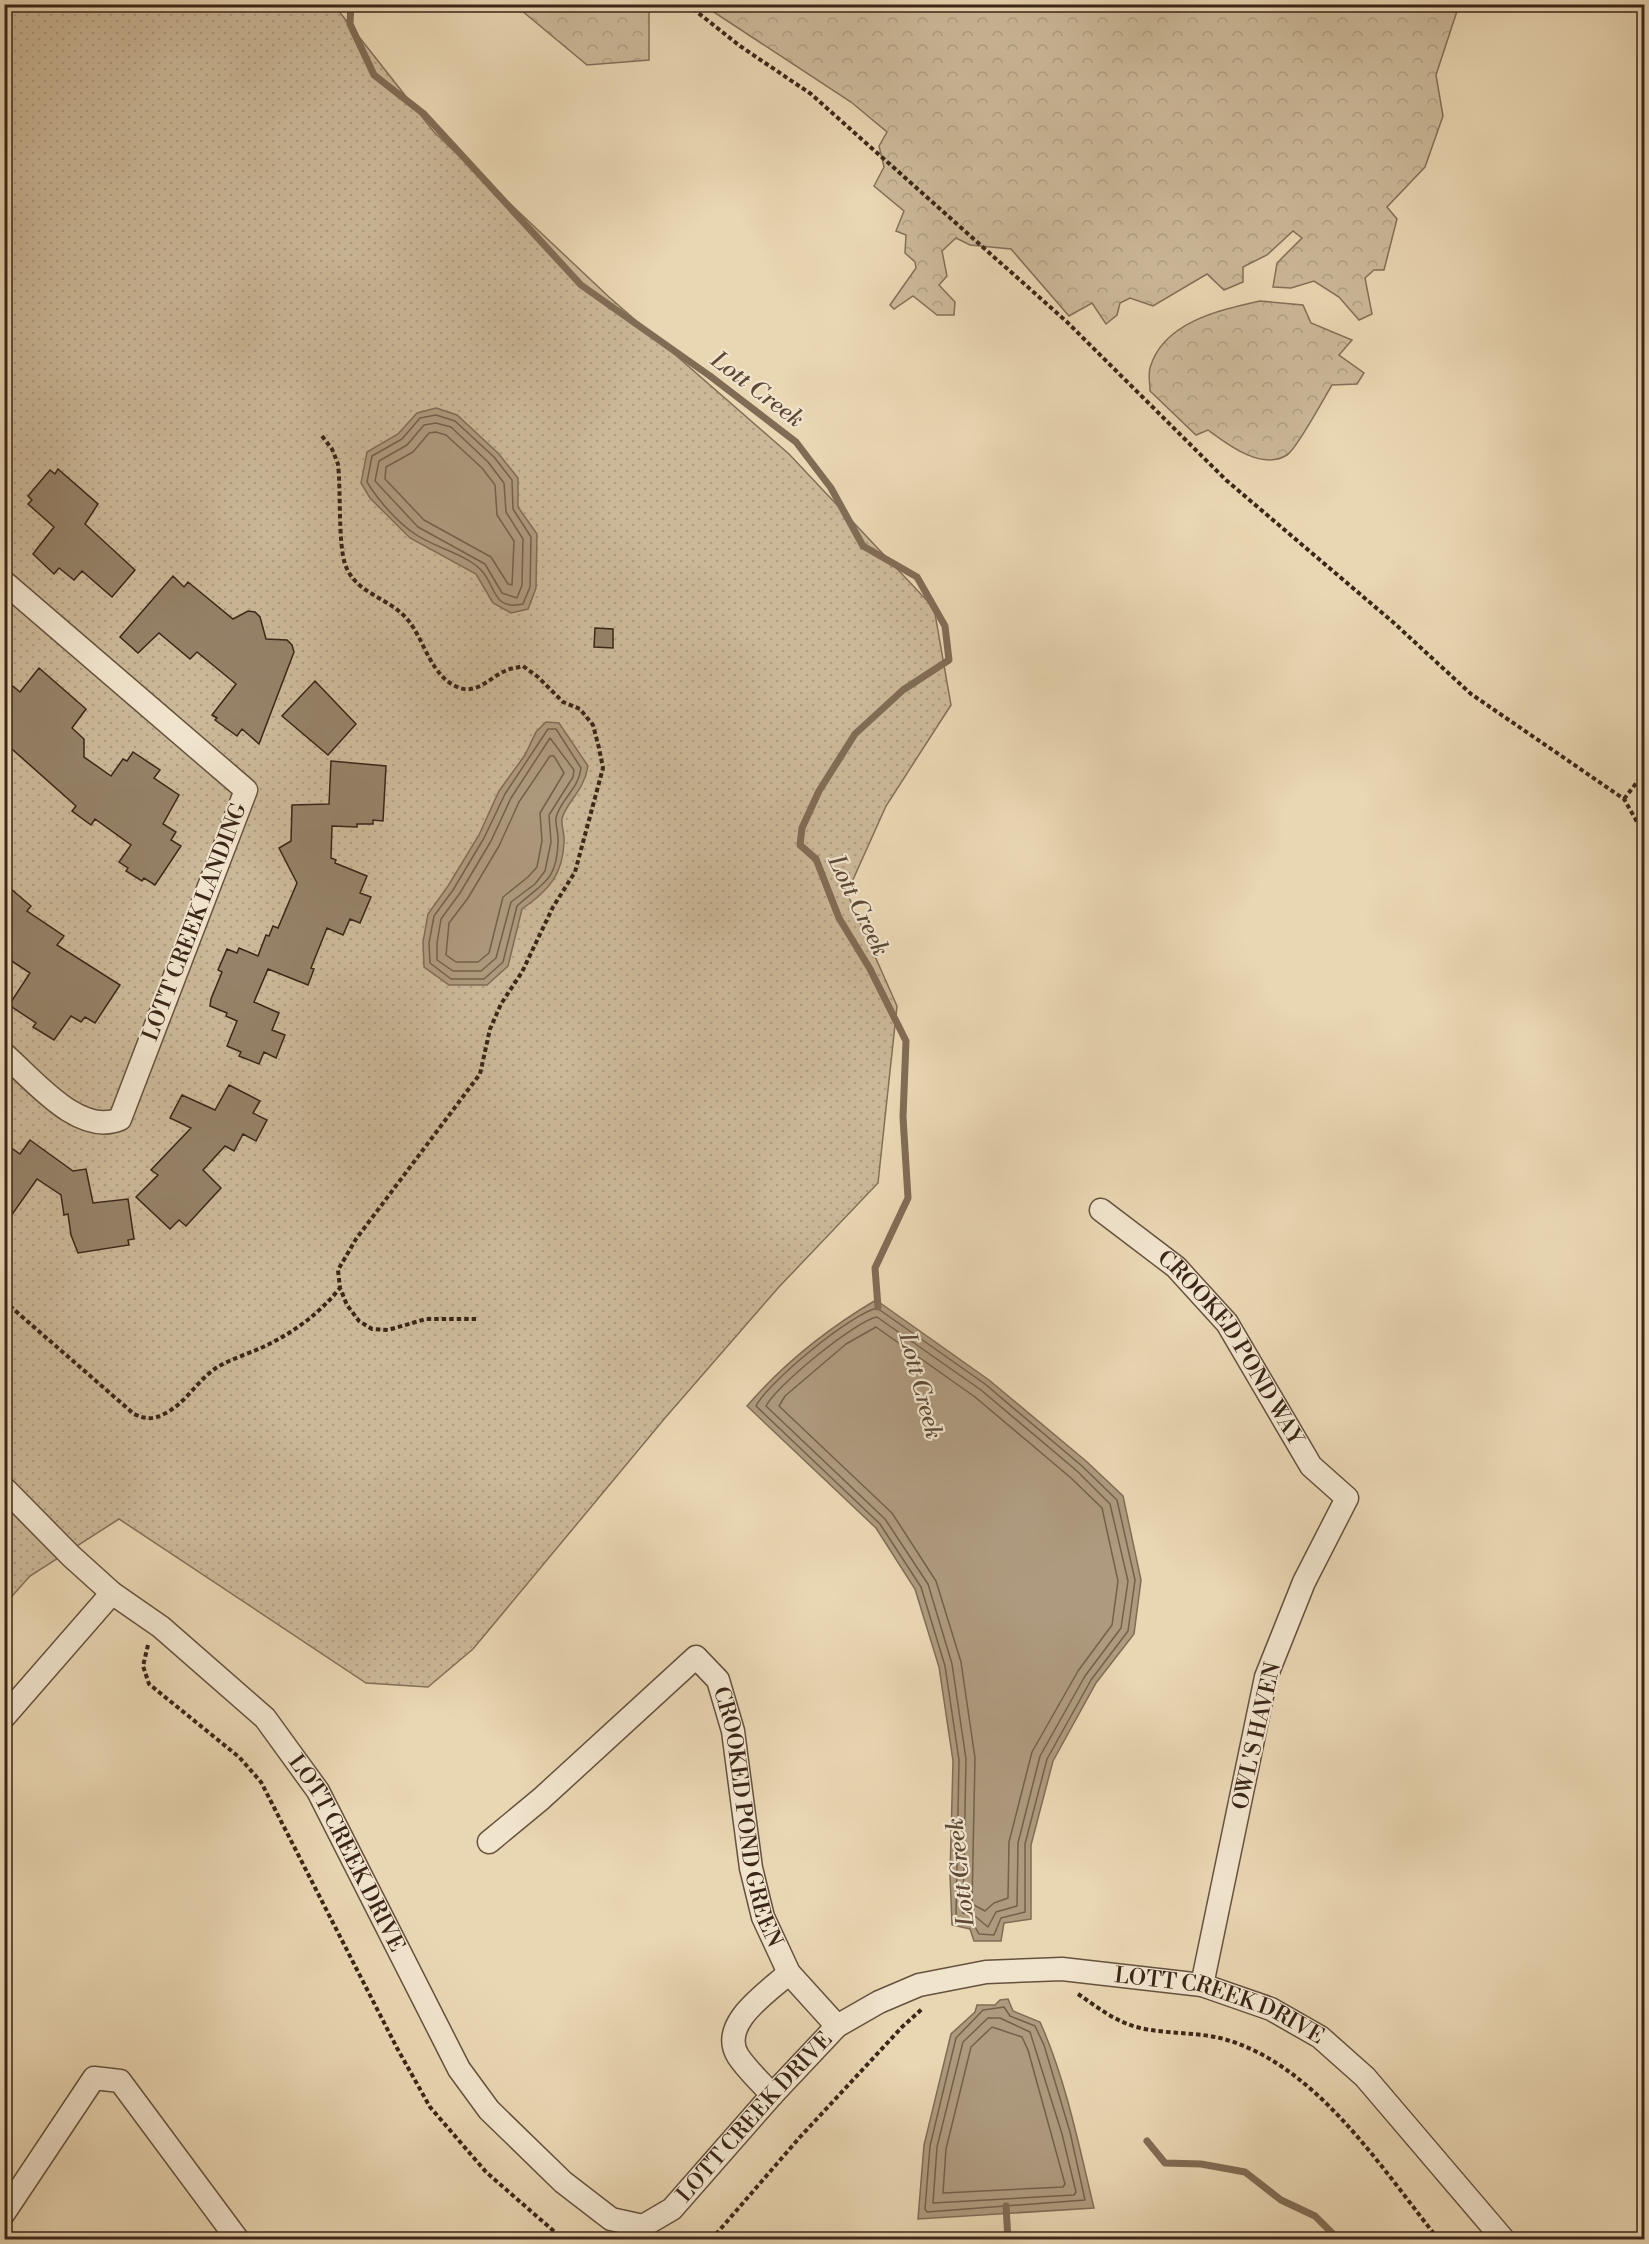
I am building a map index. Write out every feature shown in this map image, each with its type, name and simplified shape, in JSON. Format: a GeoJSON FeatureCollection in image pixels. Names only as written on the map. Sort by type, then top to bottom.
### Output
{"type":"FeatureCollection","features":[{"type":"Feature","properties":{"kind":"street","name":"LOTT CREEK LANDING"},"geometry":{"type":"LineString","coordinates":[[4,582],[246,790],[120,1119],[108,1124],[82,1119],[4,1054]]}},
{"type":"Feature","properties":{"kind":"street","name":"CROOKED POND WAY"},"geometry":{"type":"LineString","coordinates":[[1101,1210],[1176,1267],[1227,1323],[1311,1466],[1347,1498]]}},
{"type":"Feature","properties":{"kind":"street","name":"LOTT CREEK DRIVE"},"geometry":{"type":"LineString","coordinates":[[4,1488],[63,1549],[112,1593],[161,1627],[265,1718],[318,1791],[459,2069],[489,2109],[563,2182],[611,2219],[641,2233],[672,2209],[772,2095],[837,2026],[879,2002],[922,1996],[986,1972],[1062,1969],[1202,1985],[1271,2009],[1320,2037],[1365,2076],[1504,2240]]}},
{"type":"Feature","properties":{"kind":"street","name":"OWL'S HAVEN"},"geometry":{"type":"LineString","coordinates":[[1202,1985],[1266,1677],[1304,1582],[1347,1498]]}},
{"type":"Feature","properties":{"kind":"street"},"geometry":{"type":"LineString","coordinates":[[4,1717],[112,1593]]}},
{"type":"Feature","properties":{"kind":"street","name":"CROOKED POND GREEN"},"geometry":{"type":"LineString","coordinates":[[489,1842],[541,1799],[696,1657],[718,1680],[733,1731],[752,1869],[763,1917],[789,1973],[837,2026]]}},
{"type":"Feature","properties":{"kind":"street","name":"CROOKED POND GREEN"},"geometry":{"type":"LineString","coordinates":[[772,2095],[737,2055],[732,2038],[738,2022],[789,1973]]}},
{"type":"Feature","properties":{"kind":"street"},"geometry":{"type":"LineString","coordinates":[[4,2213],[94,2078],[120,2080],[238,2240]]}},
{"type":"Feature","properties":{"kind":"path"},"geometry":{"type":"LineString","coordinates":[[687,4],[740,46],[811,94],[1067,322],[1226,480],[1394,623],[1471,694],[1624,799],[1644,834]]}},
{"type":"Feature","properties":{"kind":"path"},"geometry":{"type":"LineString","coordinates":[[322,436],[332,449],[338,464],[344,562],[359,587],[392,604],[409,621],[433,664],[446,680],[461,689],[482,685],[505,670],[523,666],[538,677],[563,702],[580,709],[593,725],[603,768],[575,872],[553,907],[522,972],[501,1004],[490,1029],[480,1074],[344,1256],[338,1270],[340,1288],[347,1305],[359,1321],[372,1329],[388,1330],[426,1319],[476,1319]]}},
{"type":"Feature","properties":{"kind":"path"},"geometry":{"type":"LineString","coordinates":[[1624,799],[1644,773]]}},
{"type":"Feature","properties":{"kind":"path"},"geometry":{"type":"LineString","coordinates":[[4,1301],[134,1414],[147,1420],[164,1415],[180,1404],[218,1367],[301,1325],[325,1307],[340,1288]]}},
{"type":"Feature","properties":{"kind":"path"},"geometry":{"type":"LineString","coordinates":[[161,1627],[148,1646],[143,1666],[148,1684],[239,1757],[261,1782],[397,2048],[430,2107],[486,2172],[564,2240]]}},
{"type":"Feature","properties":{"kind":"path"},"geometry":{"type":"LineString","coordinates":[[1067,1993],[1076,1993],[1126,2024],[1220,2038],[1255,2052],[1288,2070],[1322,2099],[1439,2240]]}},
{"type":"Feature","properties":{"kind":"path"},"geometry":{"type":"LineString","coordinates":[[711,2240],[808,2129],[902,2027],[922,1996]]}},
{"type":"Feature","properties":{"kind":"green space"},"geometry":{"type":"Polygon","coordinates":[[[5,5],[334,5],[434,132],[609,297],[789,454],[934,608],[951,705],[886,806],[847,893],[897,1006],[878,1183],[778,1288],[665,1418],[473,1649],[428,1687],[366,1683],[119,1519],[30,1576],[5,1604],[5,5]]]}},
{"type":"Feature","properties":{"kind":"green space"},"geometry":{"type":"Polygon","coordinates":[[[515,5],[649,5],[649,60],[587,65],[515,5]]]}},
{"type":"Feature","properties":{"kind":"green space"},"geometry":{"type":"Polygon","coordinates":[[[703,5],[1459,5],[1436,75],[1443,116],[1425,167],[1387,207],[1397,219],[1384,270],[1374,270],[1365,278],[1372,314],[1359,320],[1339,297],[1314,281],[1291,288],[1273,287],[1277,263],[1302,238],[1293,231],[1267,255],[1243,267],[1243,282],[1224,290],[1207,274],[1153,306],[1130,298],[1120,303],[1117,315],[1106,324],[1092,303],[1069,316],[1011,249],[970,245],[956,238],[942,251],[947,276],[939,285],[955,302],[954,315],[937,315],[913,296],[894,309],[890,305],[916,268],[915,262],[905,253],[906,235],[896,231],[904,211],[874,186],[884,167],[879,146],[887,132],[851,102],[703,5]]]}},
{"type":"Feature","properties":{"kind":"green space"},"geometry":{"type":"Polygon","coordinates":[[[1260,301],[1303,305],[1311,323],[1352,340],[1339,355],[1364,373],[1357,384],[1332,385],[1291,451],[1277,459],[1266,460],[1245,454],[1208,430],[1196,435],[1150,391],[1149,376],[1157,352],[1167,339],[1180,329],[1211,314],[1260,301]]]}},
{"type":"Feature","properties":{"kind":"water"},"geometry":{"type":"Polygon","coordinates":[[[436,408],[457,415],[498,453],[518,478],[518,507],[537,534],[536,588],[528,609],[511,613],[493,603],[476,574],[410,538],[370,498],[361,483],[367,452],[398,434],[417,413],[436,408]]]}},
{"type":"Feature","properties":{"kind":"water"},"geometry":{"type":"Polygon","coordinates":[[[546,722],[559,723],[588,766],[583,783],[562,819],[564,839],[561,864],[546,889],[522,909],[508,966],[487,985],[449,985],[424,967],[423,942],[428,914],[479,835],[499,791],[525,755],[536,732],[546,722]]]}},
{"type":"Feature","properties":{"kind":"water"},"geometry":{"type":"Polygon","coordinates":[[[876,1300],[989,1380],[1086,1461],[1123,1496],[1141,1580],[1134,1634],[1096,1683],[1053,1761],[1031,1845],[1031,1919],[1004,1923],[1001,1941],[974,1941],[970,1929],[952,1925],[950,1875],[953,1761],[939,1667],[915,1589],[876,1528],[747,1406],[776,1375],[807,1348],[876,1300]]]}},
{"type":"Feature","properties":{"kind":"water"},"geometry":{"type":"Polygon","coordinates":[[[1008,1999],[1013,2011],[1040,2022],[1071,2114],[1094,2208],[918,2219],[924,2145],[951,2034],[975,2012],[977,2005],[995,2005],[1000,2000],[1008,1999]]]}},
{"type":"Feature","properties":{"kind":"building"},"geometry":{"type":"Polygon","coordinates":[[[58,469],[98,504],[85,524],[135,570],[112,597],[82,571],[74,580],[59,568],[54,574],[33,554],[54,527],[28,504],[32,500],[28,496],[50,470],[55,474],[58,469]]]}},
{"type":"Feature","properties":{"kind":"building"},"geometry":{"type":"Polygon","coordinates":[[[173,576],[184,587],[188,582],[233,619],[248,611],[255,612],[260,617],[266,639],[287,640],[292,645],[294,652],[259,744],[242,729],[237,736],[215,720],[217,718],[212,715],[236,684],[197,652],[190,659],[159,633],[138,653],[120,637],[173,576]]]}},
{"type":"Feature","properties":{"kind":"building"},"geometry":{"type":"Polygon","coordinates":[[[595,628],[613,629],[613,648],[594,647],[595,628]]]}},
{"type":"Feature","properties":{"kind":"building"},"geometry":{"type":"Polygon","coordinates":[[[39,668],[86,709],[72,728],[84,739],[84,757],[111,776],[123,759],[127,761],[133,752],[160,770],[154,778],[179,795],[163,824],[176,832],[171,840],[181,846],[155,885],[144,878],[142,881],[126,871],[128,868],[119,862],[131,845],[95,819],[91,825],[72,811],[76,806],[4,742],[4,679],[20,692],[39,668]]]}},
{"type":"Feature","properties":{"kind":"building"},"geometry":{"type":"Polygon","coordinates":[[[315,681],[356,724],[328,755],[282,716],[315,681]]]}},
{"type":"Feature","properties":{"kind":"building"},"geometry":{"type":"Polygon","coordinates":[[[331,761],[386,766],[383,821],[373,820],[373,824],[357,824],[357,827],[332,826],[331,858],[336,860],[335,863],[367,876],[360,893],[371,897],[360,923],[350,919],[343,935],[327,928],[311,968],[314,969],[308,985],[268,969],[254,1002],[279,1013],[272,1030],[285,1035],[276,1058],[264,1052],[259,1064],[239,1056],[241,1052],[227,1046],[237,1021],[226,1016],[227,1013],[210,1006],[211,999],[222,972],[218,970],[227,949],[237,953],[239,948],[258,956],[266,935],[269,936],[273,926],[278,928],[297,883],[279,848],[291,841],[292,805],[329,804],[331,761]]]}},
{"type":"Feature","properties":{"kind":"building"},"geometry":{"type":"Polygon","coordinates":[[[4,883],[31,906],[27,911],[64,936],[57,945],[120,985],[95,1023],[85,1017],[81,1022],[71,1016],[54,1040],[33,1027],[36,1023],[9,1005],[30,973],[4,956],[4,883]]]}},
{"type":"Feature","properties":{"kind":"building"},"geometry":{"type":"Polygon","coordinates":[[[229,1085],[260,1101],[253,1113],[267,1120],[256,1141],[243,1134],[234,1151],[225,1146],[203,1170],[221,1188],[186,1226],[179,1220],[170,1229],[136,1197],[158,1175],[151,1170],[191,1128],[170,1118],[182,1095],[215,1110],[229,1085]]]}},
{"type":"Feature","properties":{"kind":"building"},"geometry":{"type":"Polygon","coordinates":[[[30,1140],[73,1171],[86,1169],[93,1203],[128,1199],[134,1239],[128,1240],[129,1245],[78,1253],[71,1235],[68,1214],[64,1215],[61,1195],[37,1179],[4,1226],[4,1143],[20,1154],[30,1140]]]}},
{"type":"Feature","properties":{"kind":"waterway","name":"Lott Creek"},"geometry":{"type":"LineString","coordinates":[[351,4],[350,24],[374,75],[424,114],[581,285],[710,376],[796,442],[831,488],[863,546],[917,577],[945,626],[949,660],[903,690],[855,734],[819,791],[802,828],[800,845],[816,859],[839,918],[870,969],[906,1041],[903,1117],[908,1198],[875,1268],[878,1307]]}},
{"type":"Feature","properties":{"kind":"waterway","name":"Lott Creek"},"geometry":{"type":"LineString","coordinates":[[1147,2141],[1165,2163],[1201,2164],[1245,2172],[1281,2200],[1315,2216],[1339,2240]]}},
{"type":"Feature","properties":{"kind":"waterway"},"geometry":{"type":"LineString","coordinates":[[1006,2206],[1008,2240]]}}]}
